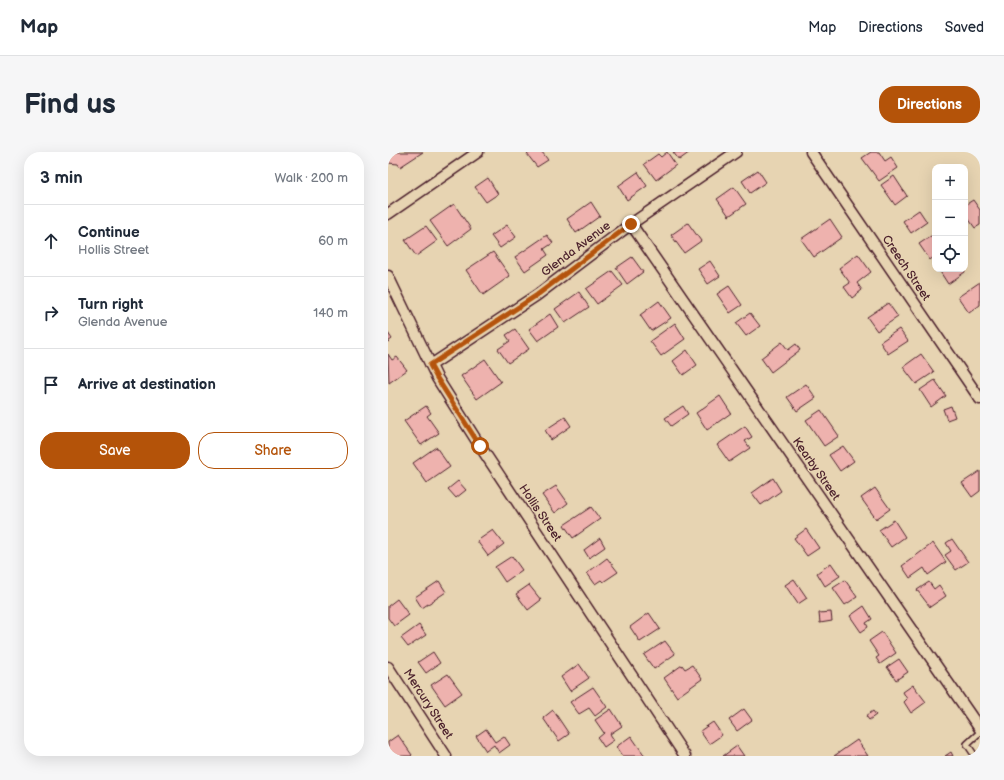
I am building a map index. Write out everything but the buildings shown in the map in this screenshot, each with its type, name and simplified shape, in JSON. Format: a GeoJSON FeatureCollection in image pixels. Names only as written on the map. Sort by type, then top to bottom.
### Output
{"type":"FeatureCollection","features":[{"type":"Feature","properties":{"kind":"street"},"geometry":{"type":"LineString","coordinates":[[388,214],[478,152]]}},
{"type":"Feature","properties":{"kind":"street","name":"Glenda Avenue"},"geometry":{"type":"LineString","coordinates":[[430,365],[537,295],[631,224],[736,152]]}},
{"type":"Feature","properties":{"kind":"street","name":"Creech Street"},"geometry":{"type":"LineString","coordinates":[[812,152],[980,399]]}},
{"type":"Feature","properties":{"kind":"street","name":"Kearby Street"},"geometry":{"type":"LineString","coordinates":[[631,224],[980,729]]}},
{"type":"Feature","properties":{"kind":"street","name":"Hollis Street"},"geometry":{"type":"LineString","coordinates":[[388,276],[437,378],[480,446],[685,756]]}},
{"type":"Feature","properties":{"kind":"street","name":"Mercury Street"},"geometry":{"type":"LineString","coordinates":[[388,667],[446,756]]}},
{"type":"Feature","properties":{"kind":"lane"},"geometry":{"type":"LineString","coordinates":[[975,756],[967,744],[980,732]]}},
{"type":"Feature","properties":{"kind":"route"},"geometry":{"type":"LineString","coordinates":[[480,446],[430,365],[537,295],[631,224]]}}]}
